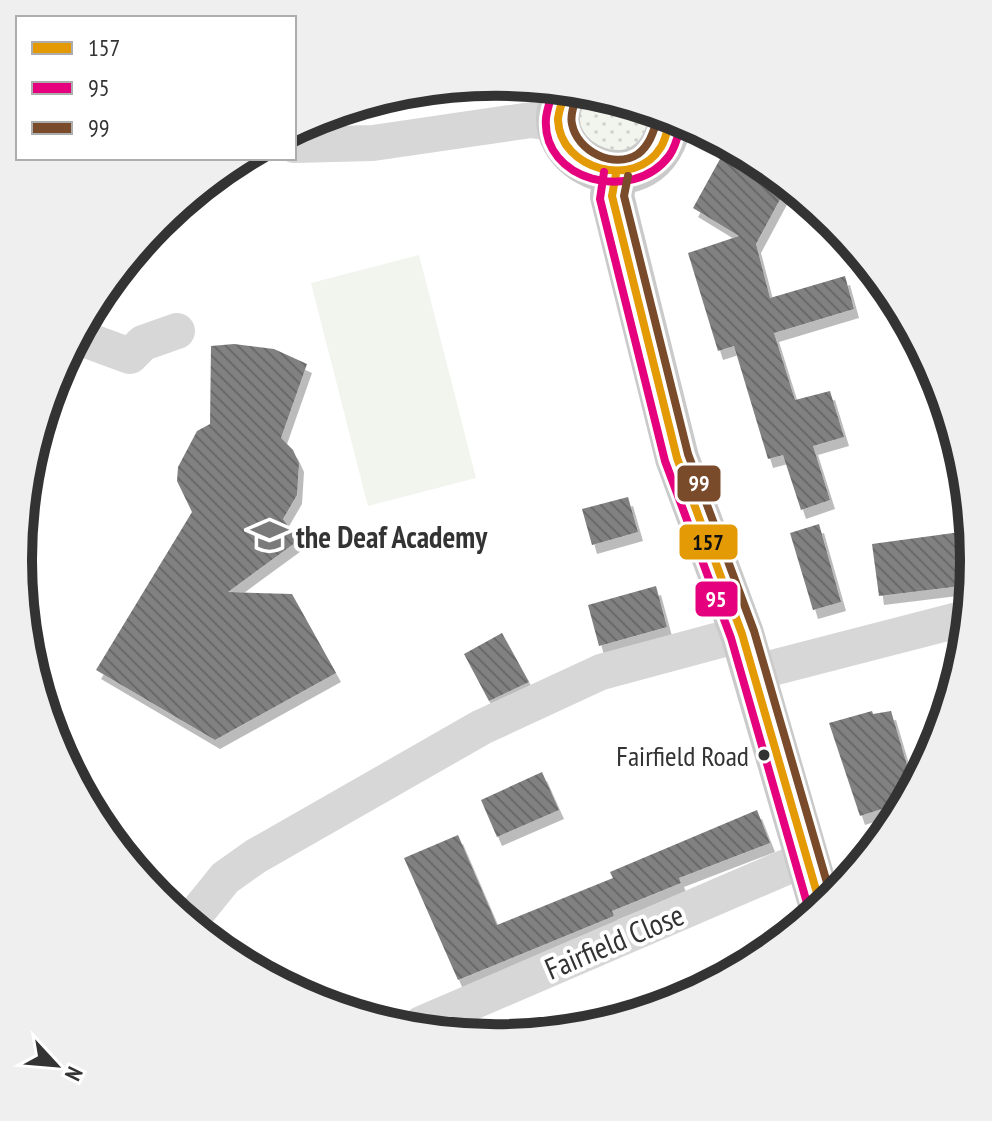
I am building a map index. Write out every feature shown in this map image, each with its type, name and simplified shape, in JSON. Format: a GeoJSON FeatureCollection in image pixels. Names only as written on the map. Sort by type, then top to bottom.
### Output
{"type":"FeatureCollection","features":[{"type":"Feature","properties":{"kind":"main road"},"geometry":{"type":"LineString","coordinates":[[562,110],[569,150],[589,168],[616,174],[638,169],[656,156],[669,130]]}},
{"type":"Feature","properties":{"kind":"main road"},"geometry":{"type":"LineString","coordinates":[[616,174],[612,196],[677,458],[747,653],[818,895]]}},
{"type":"Feature","properties":{"kind":"street"},"geometry":{"type":"LineString","coordinates":[[296,145],[373,143],[531,120],[562,110]]}},
{"type":"Feature","properties":{"kind":"street"},"geometry":{"type":"LineString","coordinates":[[88,340],[130,356],[143,343],[177,331]]}},
{"type":"Feature","properties":{"kind":"street"},"geometry":{"type":"LineString","coordinates":[[196,914],[225,878],[256,856],[482,727],[601,672],[956,620]]}},
{"type":"Feature","properties":{"kind":"street","name":"Fairfield Close"},"geometry":{"type":"LineString","coordinates":[[430,1020],[807,858]]}},
{"type":"Feature","properties":{"kind":"shaded area"},"geometry":{"type":"Polygon","coordinates":[[[580,104],[656,125],[620,160],[579,135],[580,104]]]}},
{"type":"Feature","properties":{"kind":"shaded area"},"geometry":{"type":"Polygon","coordinates":[[[419,255],[476,478],[368,506],[311,283],[419,255]]]}},
{"type":"Feature","properties":{"kind":"building"},"geometry":{"type":"Polygon","coordinates":[[[722,156],[782,195],[756,244],[770,298],[845,276],[854,309],[774,333],[795,400],[830,391],[844,437],[813,446],[830,500],[801,510],[783,455],[768,459],[734,346],[718,351],[688,253],[739,236],[693,208],[722,156]]]}},
{"type":"Feature","properties":{"kind":"building"},"geometry":{"type":"Polygon","coordinates":[[[234,344],[274,349],[307,364],[281,438],[293,450],[299,463],[297,495],[283,519],[299,540],[228,592],[292,594],[336,673],[215,740],[96,670],[192,512],[177,481],[178,467],[197,431],[210,424],[211,346],[234,344]]]}},
{"type":"Feature","properties":{"kind":"building"},"geometry":{"type":"Polygon","coordinates":[[[628,497],[638,532],[592,545],[582,509],[628,497]]]}},
{"type":"Feature","properties":{"kind":"building"},"geometry":{"type":"Polygon","coordinates":[[[819,524],[841,602],[813,610],[790,533],[819,524]]]}},
{"type":"Feature","properties":{"kind":"building"},"geometry":{"type":"Polygon","coordinates":[[[959,532],[959,586],[879,596],[872,544],[959,532]]]}},
{"type":"Feature","properties":{"kind":"building"},"geometry":{"type":"Polygon","coordinates":[[[656,586],[667,627],[599,646],[588,605],[656,586]]]}},
{"type":"Feature","properties":{"kind":"building"},"geometry":{"type":"Polygon","coordinates":[[[502,633],[529,682],[489,701],[464,654],[502,633]]]}},
{"type":"Feature","properties":{"kind":"building"},"geometry":{"type":"Polygon","coordinates":[[[872,711],[873,714],[891,711],[909,772],[889,806],[860,816],[829,723],[872,711]]]}},
{"type":"Feature","properties":{"kind":"building"},"geometry":{"type":"Polygon","coordinates":[[[542,772],[559,810],[497,837],[481,800],[542,772]]]}},
{"type":"Feature","properties":{"kind":"building"},"geometry":{"type":"Polygon","coordinates":[[[757,810],[770,843],[679,878],[681,883],[612,911],[614,916],[458,980],[404,858],[458,835],[497,925],[613,878],[610,872],[757,810]]]}},
{"type":"Feature","properties":{"kind":"transit line","name":"95"},"geometry":{"type":"LineString","coordinates":[[551,99],[546,118],[548,140],[558,157],[573,170],[592,179],[613,182],[634,179],[653,171],[669,156],[678,134]]}},
{"type":"Feature","properties":{"kind":"transit line","name":"157"},"geometry":{"type":"LineString","coordinates":[[562,101],[558,120],[562,137],[571,151],[585,162],[600,168],[618,171],[634,168],[649,160],[663,144],[667,129]]}},
{"type":"Feature","properties":{"kind":"transit line","name":"99"},"geometry":{"type":"LineString","coordinates":[[575,103],[571,118],[575,134],[589,150],[608,159],[618,160],[638,154],[649,141],[656,125]]}},
{"type":"Feature","properties":{"kind":"transit line","name":"95"},"geometry":{"type":"LineString","coordinates":[[604,172],[600,199],[665,461],[731,638],[807,904]]}},
{"type":"Feature","properties":{"kind":"transit line","name":"157"},"geometry":{"type":"LineString","coordinates":[[616,174],[612,196],[677,458],[742,634],[818,895]]}},
{"type":"Feature","properties":{"kind":"transit line","name":"99"},"geometry":{"type":"LineString","coordinates":[[628,176],[624,196],[688,454],[754,631],[828,885]]}},
{"type":"Feature","properties":{"kind":"place","name":"the Deaf Academy"},"geometry":{"type":"Point","coordinates":[270,536]}},
{"type":"Feature","properties":{"kind":"place","name":"Fairfield Road"},"geometry":{"type":"Point","coordinates":[764,755]}}]}
